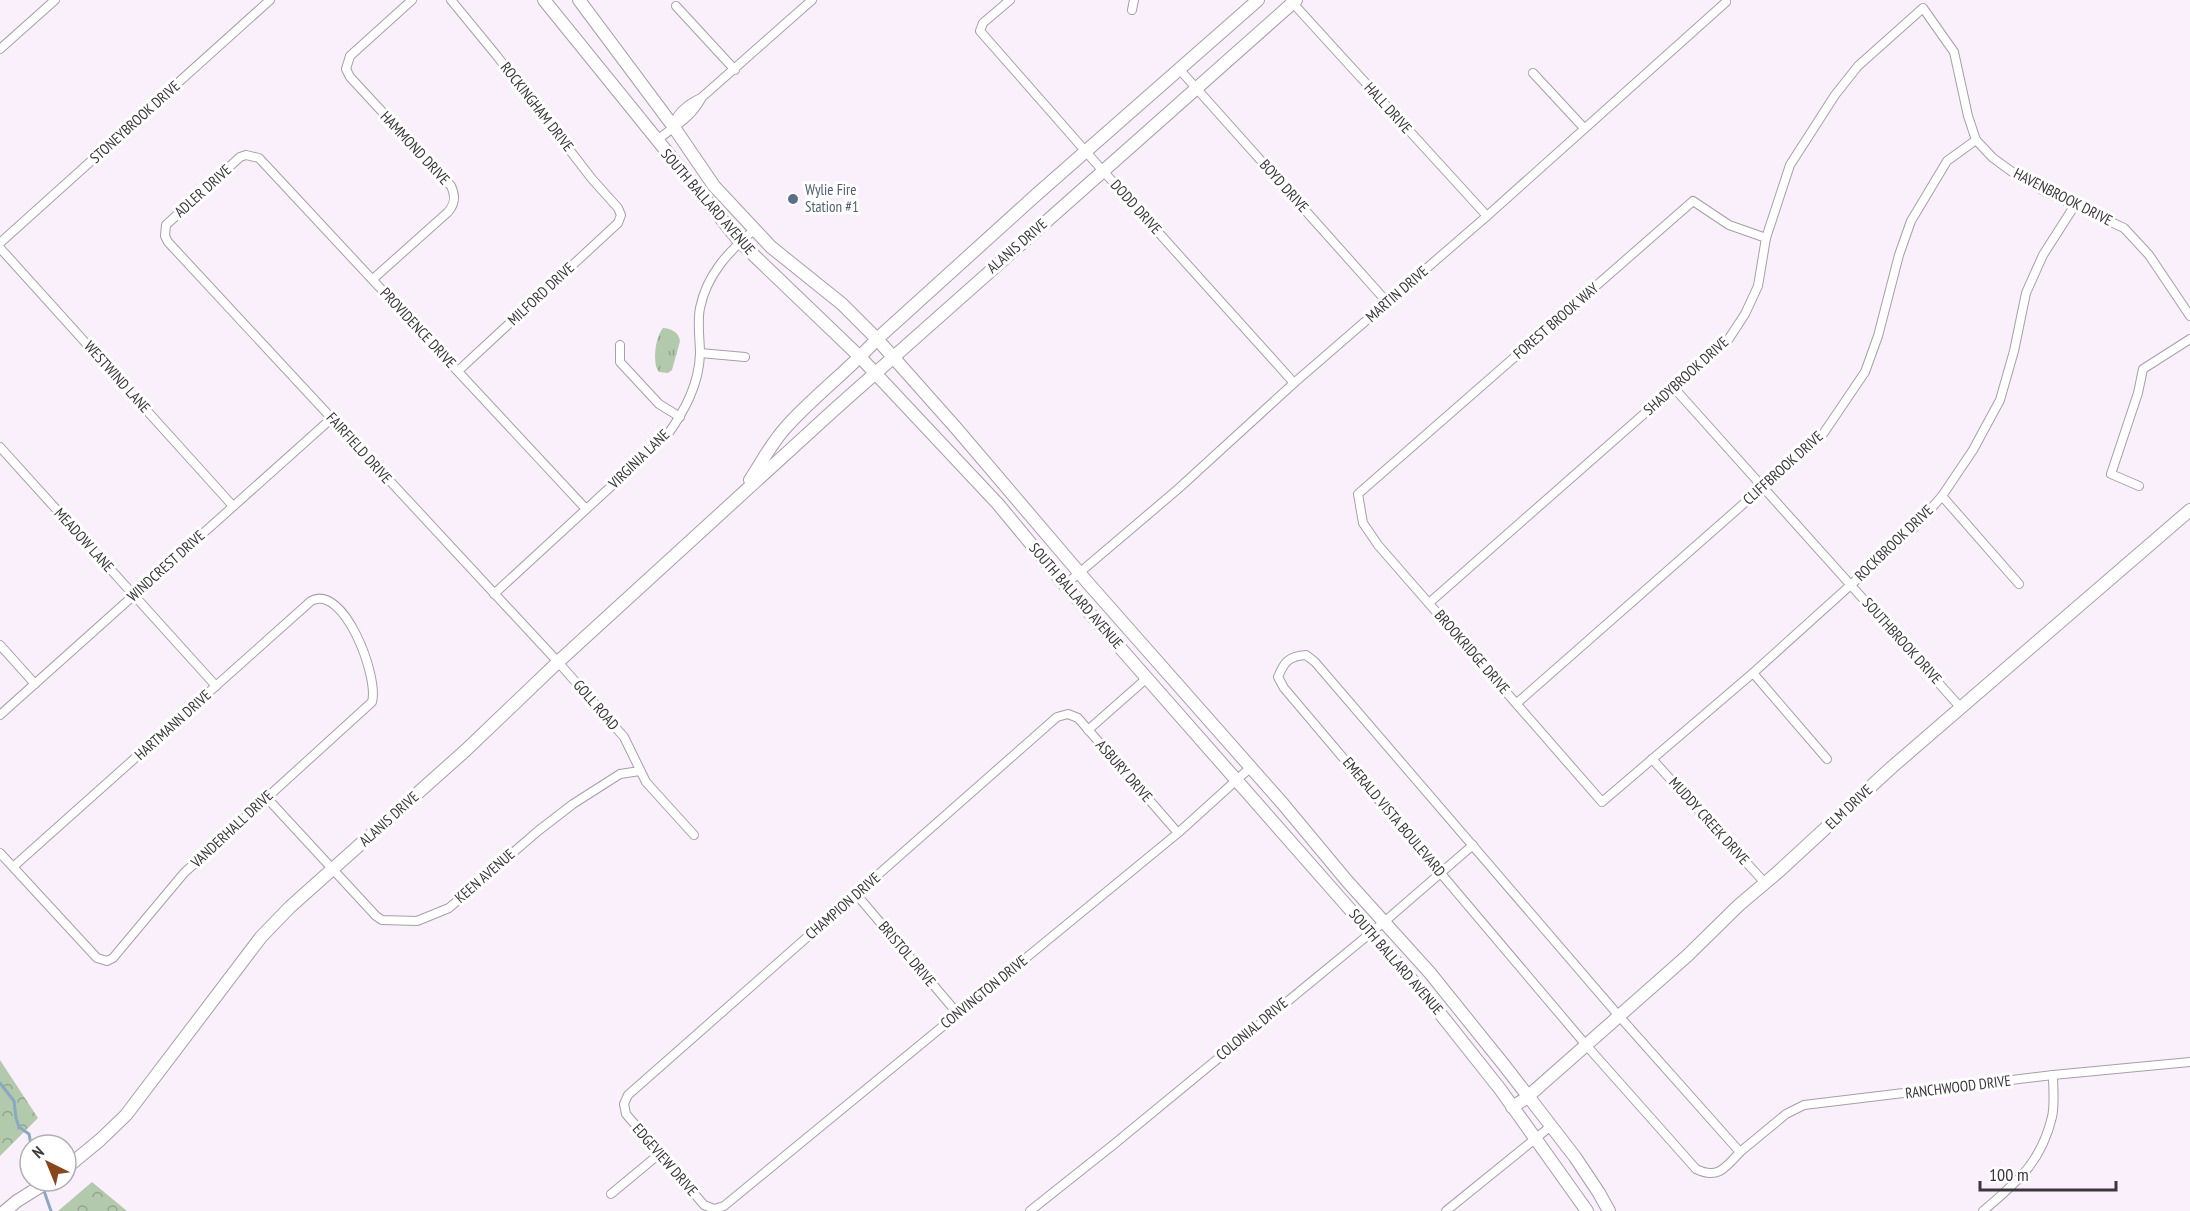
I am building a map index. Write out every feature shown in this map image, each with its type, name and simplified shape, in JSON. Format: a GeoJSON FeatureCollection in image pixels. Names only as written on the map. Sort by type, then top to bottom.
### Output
{"type":"FeatureCollection","features":[{"type":"Feature","properties":{"kind":"main road","name":"SOUTH BALLARD AVENUE"},"geometry":{"type":"LineString","coordinates":[[544,0],[740,242],[860,357],[998,504],[1065,585],[1427,997],[1512,1107],[1587,1211]]}},
{"type":"Feature","properties":{"kind":"main road","name":"SOUTH BALLARD AVENUE"},"geometry":{"type":"LineString","coordinates":[[579,0],[673,126],[714,186],[771,247],[842,304],[894,357],[1430,973],[1551,1126],[1599,1193],[1609,1211]]}},
{"type":"Feature","properties":{"kind":"main road","name":"ALANIS DRIVE"},"geometry":{"type":"LineString","coordinates":[[741,495],[773,443],[787,425],[877,339],[1258,0]]}},
{"type":"Feature","properties":{"kind":"main road","name":"ALANIS DRIVE"},"geometry":{"type":"LineString","coordinates":[[78,1158],[126,1115],[261,937],[290,907],[466,750],[558,662],[741,495],[1197,89],[1292,1]]}},
{"type":"Feature","properties":{"kind":"main road","name":"ELM DRIVE"},"geometry":{"type":"LineString","coordinates":[[1512,1107],[1528,1096],[1619,1016],[1892,767],[2190,510]]}},
{"type":"Feature","properties":{"kind":"main road"},"geometry":{"type":"LineString","coordinates":[[5,1211],[30,1193]]}},
{"type":"Feature","properties":{"kind":"street"},"geometry":{"type":"LineString","coordinates":[[0,49],[55,0]]}},
{"type":"Feature","properties":{"kind":"street","name":"STONEYBROOK DRIVE"},"geometry":{"type":"LineString","coordinates":[[0,245],[270,0]]}},
{"type":"Feature","properties":{"kind":"street","name":"HAMMOND DRIVE"},"geometry":{"type":"LineString","coordinates":[[374,279],[452,208],[455,197],[452,186],[350,77],[346,64],[350,56],[412,0]]}},
{"type":"Feature","properties":{"kind":"street","name":"ROCKINGHAM DRIVE"},"geometry":{"type":"LineString","coordinates":[[451,0],[592,179],[618,208],[621,215]]}},
{"type":"Feature","properties":{"kind":"street"},"geometry":{"type":"LineString","coordinates":[[656,141],[673,126],[681,124],[694,112],[701,98],[812,0]]}},
{"type":"Feature","properties":{"kind":"street","name":"DODD DRIVE"},"geometry":{"type":"LineString","coordinates":[[1010,0],[983,23],[980,31],[1294,383]]}},
{"type":"Feature","properties":{"kind":"street"},"geometry":{"type":"LineString","coordinates":[[1132,10],[1134,0]]}},
{"type":"Feature","properties":{"kind":"street","name":"HALL DRIVE"},"geometry":{"type":"LineString","coordinates":[[1292,1],[1487,216]]}},
{"type":"Feature","properties":{"kind":"street","name":"MARTIN DRIVE"},"geometry":{"type":"LineString","coordinates":[[1065,585],[1178,489],[1294,383],[1487,216],[1726,2]]}},
{"type":"Feature","properties":{"kind":"street"},"geometry":{"type":"LineString","coordinates":[[676,6],[735,70]]}},
{"type":"Feature","properties":{"kind":"street","name":"HAVENBROOK DRIVE"},"geometry":{"type":"LineString","coordinates":[[1923,8],[1954,52],[1968,116],[1976,140],[1993,158],[2015,174],[2124,228],[2149,255],[2190,316]]}},
{"type":"Feature","properties":{"kind":"street","name":"SHADYBROOK DRIVE"},"geometry":{"type":"LineString","coordinates":[[1429,603],[1728,340],[1745,314],[1758,286],[1766,238],[1790,165],[1835,95],[1858,66],[1923,8]]}},
{"type":"Feature","properties":{"kind":"street","name":"BOYD DRIVE"},"geometry":{"type":"LineString","coordinates":[[1180,70],[1387,302]]}},
{"type":"Feature","properties":{"kind":"street"},"geometry":{"type":"LineString","coordinates":[[1533,73],[1584,128]]}},
{"type":"Feature","properties":{"kind":"street","name":"CLIFFBROOK DRIVE"},"geometry":{"type":"LineString","coordinates":[[1517,704],[1823,434],[1865,372],[1878,336],[1899,255],[1911,221],[1947,161],[1976,140]]}},
{"type":"Feature","properties":{"kind":"street","name":"PROVIDENCE DRIVE"},"geometry":{"type":"LineString","coordinates":[[246,155],[260,158],[586,509]]}},
{"type":"Feature","properties":{"kind":"street","name":"ADLER DRIVE"},"geometry":{"type":"LineString","coordinates":[[165,231],[170,221],[246,155]]}},
{"type":"Feature","properties":{"kind":"street","name":"FOREST BROOK WAY"},"geometry":{"type":"LineString","coordinates":[[1358,494],[1693,201],[1729,225],[1766,238]]}},
{"type":"Feature","properties":{"kind":"street","name":"ROCKBROOK DRIVE"},"geometry":{"type":"LineString","coordinates":[[1602,802],[1753,673],[1851,585],[1915,527],[1942,496],[1973,450],[2000,400],[2014,351],[2026,293],[2043,255],[2075,205]]}},
{"type":"Feature","properties":{"kind":"street","name":"MILFORD DRIVE"},"geometry":{"type":"LineString","coordinates":[[458,371],[618,223],[621,215]]}},
{"type":"Feature","properties":{"kind":"street","name":"VIRGINIA LANE"},"geometry":{"type":"LineString","coordinates":[[494,594],[668,434],[691,397],[698,373],[700,308],[706,287],[717,266],[754,230]]}},
{"type":"Feature","properties":{"kind":"street","name":"FAIRFIELD DRIVE"},"geometry":{"type":"LineString","coordinates":[[165,231],[168,242],[558,662]]}},
{"type":"Feature","properties":{"kind":"street","name":"WESTWIND LANE"},"geometry":{"type":"LineString","coordinates":[[0,245],[233,506]]}},
{"type":"Feature","properties":{"kind":"street"},"geometry":{"type":"LineString","coordinates":[[2139,486],[2111,474],[2143,369],[2190,339]]}},
{"type":"Feature","properties":{"kind":"street"},"geometry":{"type":"LineString","coordinates":[[620,345],[620,362],[659,404],[680,417]]}},
{"type":"Feature","properties":{"kind":"street"},"geometry":{"type":"LineString","coordinates":[[700,353],[745,357]]}},
{"type":"Feature","properties":{"kind":"street","name":"SOUTHBROOK DRIVE"},"geometry":{"type":"LineString","coordinates":[[1674,388],[1961,708]]}},
{"type":"Feature","properties":{"kind":"street","name":"WINDCREST DRIVE"},"geometry":{"type":"LineString","coordinates":[[0,715],[332,418]]}},
{"type":"Feature","properties":{"kind":"street","name":"MEADOW LANE"},"geometry":{"type":"LineString","coordinates":[[0,447],[216,686]]}},
{"type":"Feature","properties":{"kind":"street","name":"BROOKRIDGE DRIVE"},"geometry":{"type":"LineString","coordinates":[[1358,494],[1363,523],[1378,545],[1602,802]]}},
{"type":"Feature","properties":{"kind":"street"},"geometry":{"type":"LineString","coordinates":[[1942,496],[2019,584]]}},
{"type":"Feature","properties":{"kind":"street","name":"HARTMANN DRIVE"},"geometry":{"type":"LineString","coordinates":[[13,867],[311,601],[319,598],[326,599],[336,607],[351,626],[369,667],[373,698],[368,707]]}},
{"type":"Feature","properties":{"kind":"street"},"geometry":{"type":"LineString","coordinates":[[0,645],[35,684]]}},
{"type":"Feature","properties":{"kind":"street","name":"EMERALD VISTA BOULEVARD"},"geometry":{"type":"LineString","coordinates":[[1306,655],[1315,662],[1473,845],[1619,1016],[1740,1152],[1726,1168],[1717,1173],[1706,1174],[1696,1169],[1586,1045],[1284,688],[1278,677],[1283,664],[1292,656],[1306,655]]}},
{"type":"Feature","properties":{"kind":"street","name":"GOLL ROAD"},"geometry":{"type":"LineString","coordinates":[[558,662],[624,737],[646,782],[693,836]]}},
{"type":"Feature","properties":{"kind":"street"},"geometry":{"type":"LineString","coordinates":[[1753,673],[1827,759]]}},
{"type":"Feature","properties":{"kind":"street"},"geometry":{"type":"LineString","coordinates":[[1088,730],[1147,678]]}},
{"type":"Feature","properties":{"kind":"street","name":"VANDERHALL DRIVE"},"geometry":{"type":"LineString","coordinates":[[13,867],[97,958],[107,961],[118,954],[184,873],[368,707]]}},
{"type":"Feature","properties":{"kind":"street","name":"ASBURY DRIVE"},"geometry":{"type":"LineString","coordinates":[[1068,714],[1078,718],[1178,833]]}},
{"type":"Feature","properties":{"kind":"street","name":"CHAMPION DRIVE"},"geometry":{"type":"LineString","coordinates":[[624,1104],[628,1095],[1057,717],[1068,714]]}},
{"type":"Feature","properties":{"kind":"street","name":"MUDDY CREEK DRIVE"},"geometry":{"type":"LineString","coordinates":[[1652,759],[1765,883]]}},
{"type":"Feature","properties":{"kind":"street","name":"CONVINGTON DRIVE"},"geometry":{"type":"LineString","coordinates":[[714,1209],[724,1206],[1178,833],[1251,767]]}},
{"type":"Feature","properties":{"kind":"street","name":"KEEN AVENUE"},"geometry":{"type":"LineString","coordinates":[[266,797],[382,920],[417,921],[449,908],[538,831],[573,804],[620,774],[640,771]]}},
{"type":"Feature","properties":{"kind":"street","name":"COLONIAL DRIVE"},"geometry":{"type":"LineString","coordinates":[[1030,1211],[1384,922],[1473,845]]}},
{"type":"Feature","properties":{"kind":"street"},"geometry":{"type":"LineString","coordinates":[[0,853],[13,867]]}},
{"type":"Feature","properties":{"kind":"street","name":"BRISTOL DRIVE"},"geometry":{"type":"LineString","coordinates":[[856,894],[958,1014]]}},
{"type":"Feature","properties":{"kind":"street","name":"RANCHWOOD DRIVE"},"geometry":{"type":"LineString","coordinates":[[1740,1152],[1786,1114],[1804,1105],[2053,1075],[2190,1062]]}},
{"type":"Feature","properties":{"kind":"street"},"geometry":{"type":"LineString","coordinates":[[1983,1211],[2015,1184],[2038,1157],[2052,1116],[2053,1075]]}},
{"type":"Feature","properties":{"kind":"street","name":"EDGEVIEW DRIVE"},"geometry":{"type":"LineString","coordinates":[[624,1104],[626,1114],[658,1155],[704,1205],[714,1209]]}},
{"type":"Feature","properties":{"kind":"street"},"geometry":{"type":"LineString","coordinates":[[1446,1211],[1551,1126]]}},
{"type":"Feature","properties":{"kind":"street"},"geometry":{"type":"LineString","coordinates":[[611,1194],[658,1155]]}},
{"type":"Feature","properties":{"kind":"green space"},"geometry":{"type":"Polygon","coordinates":[[[663,328],[674,331],[680,341],[672,370],[668,373],[659,372],[655,357],[656,344],[663,328]]]}},
{"type":"Feature","properties":{"kind":"green space"},"geometry":{"type":"Polygon","coordinates":[[[0,1060],[38,1118],[23,1133],[18,1133],[18,1138],[0,1156],[0,1060]]]}},
{"type":"Feature","properties":{"kind":"green space"},"geometry":{"type":"Polygon","coordinates":[[[92,1182],[127,1211],[58,1211],[92,1182]]]}},
{"type":"Feature","properties":{"kind":"waterway"},"geometry":{"type":"LineString","coordinates":[[0,1083],[14,1101],[19,1127],[28,1133]]}},
{"type":"Feature","properties":{"kind":"waterway"},"geometry":{"type":"LineString","coordinates":[[45,1193],[51,1211]]}},
{"type":"Feature","properties":{"kind":"place","name":"Wylie Fire Station #1"},"geometry":{"type":"Point","coordinates":[793,199]}}]}
